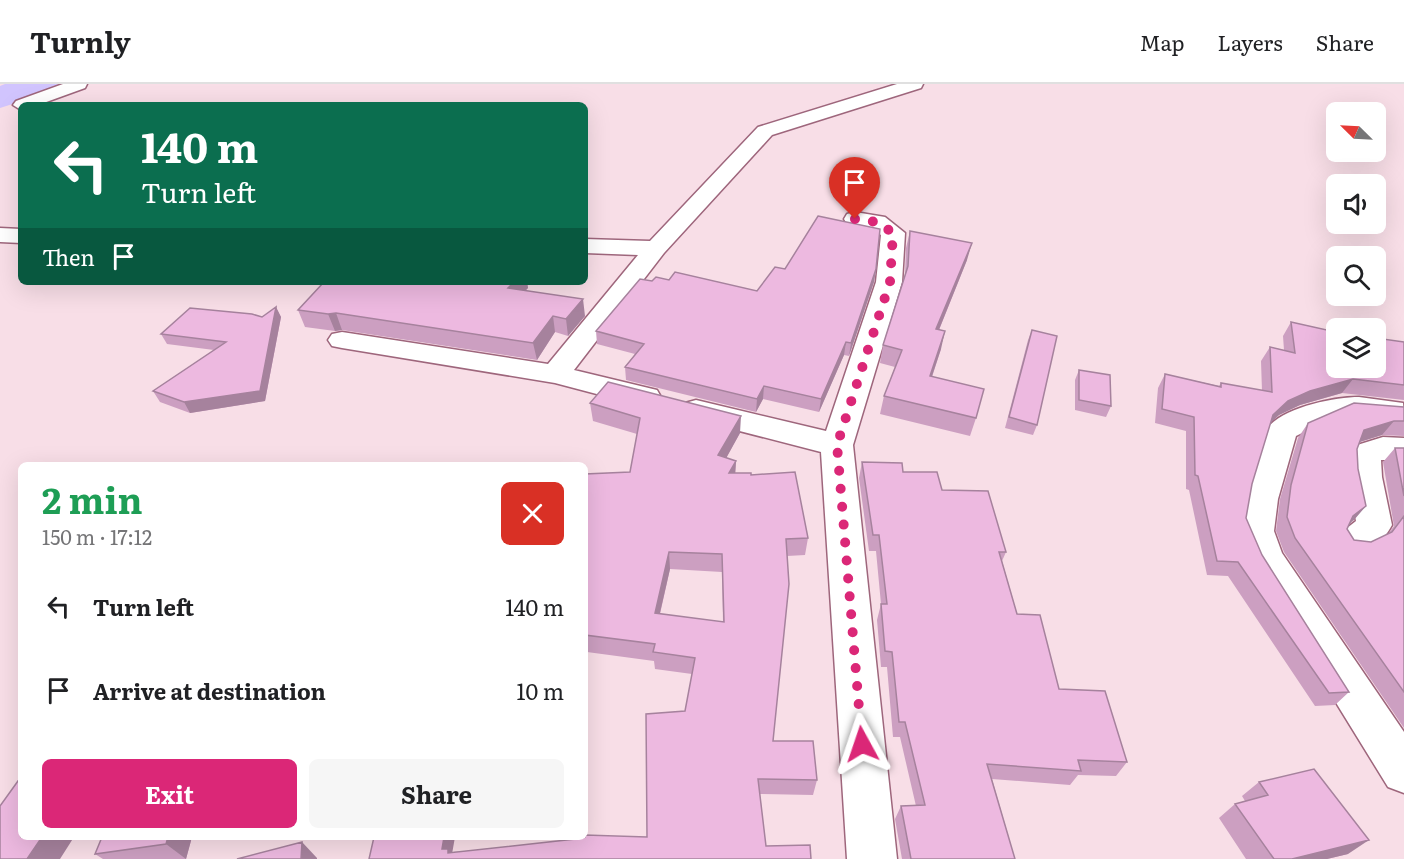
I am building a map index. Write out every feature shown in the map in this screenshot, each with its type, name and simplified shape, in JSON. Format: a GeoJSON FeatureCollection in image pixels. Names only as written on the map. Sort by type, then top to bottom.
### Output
{"type":"FeatureCollection","features":[{"type":"Feature","properties":{"kind":"street"},"geometry":{"type":"LineString","coordinates":[[29,102],[79,84]]}},
{"type":"Feature","properties":{"kind":"street"},"geometry":{"type":"LineString","coordinates":[[555,374],[656,248],[765,131],[915,84]]}},
{"type":"Feature","properties":{"kind":"street"},"geometry":{"type":"LineString","coordinates":[[855,219],[877,222],[893,233],[890,282],[837,445],[872,859]]}},
{"type":"Feature","properties":{"kind":"street"},"geometry":{"type":"LineString","coordinates":[[0,235],[18,236]]}},
{"type":"Feature","properties":{"kind":"street"},"geometry":{"type":"LineString","coordinates":[[588,246],[656,248]]}},
{"type":"Feature","properties":{"kind":"street"},"geometry":{"type":"LineString","coordinates":[[342,340],[555,374],[837,445]]}},
{"type":"Feature","properties":{"kind":"street"},"geometry":{"type":"LineString","coordinates":[[1395,403],[1343,405],[1322,410],[1282,430],[1261,499],[1256,531],[1266,558],[1404,771]]}},
{"type":"Feature","properties":{"kind":"street"},"geometry":{"type":"LineString","coordinates":[[1355,542],[1374,525],[1365,477],[1365,454],[1383,448],[1404,449]]}},
{"type":"Feature","properties":{"kind":"building"},"geometry":{"type":"Polygon","coordinates":[[[818,216],[880,229],[876,269],[851,343],[846,342],[821,399],[764,386],[757,399],[625,367],[644,344],[596,331],[640,279],[652,281],[656,277],[669,280],[675,272],[757,291],[775,267],[785,269],[818,216]]]}},
{"type":"Feature","properties":{"kind":"building"},"geometry":{"type":"Polygon","coordinates":[[[910,231],[972,243],[936,329],[945,331],[930,376],[984,389],[976,418],[884,396],[902,350],[883,345],[908,266],[910,231]]]}},
{"type":"Feature","properties":{"kind":"building"},"geometry":{"type":"Polygon","coordinates":[[[321,285],[511,285],[508,288],[583,299],[566,319],[553,316],[533,343],[336,313],[298,310],[321,285]]]}},
{"type":"Feature","properties":{"kind":"building"},"geometry":{"type":"Polygon","coordinates":[[[276,307],[260,391],[184,402],[153,391],[226,342],[161,334],[190,308],[262,317],[276,307]]]}},
{"type":"Feature","properties":{"kind":"building"},"geometry":{"type":"Polygon","coordinates":[[[1291,322],[1326,330],[1326,378],[1386,378],[1386,339],[1404,342],[1404,385],[1353,379],[1310,391],[1288,401],[1273,415],[1252,484],[1246,518],[1262,555],[1349,692],[1329,693],[1238,562],[1217,561],[1198,476],[1195,475],[1194,417],[1162,409],[1165,374],[1221,387],[1221,383],[1272,392],[1270,347],[1295,353],[1291,322]]]}},
{"type":"Feature","properties":{"kind":"building"},"geometry":{"type":"Polygon","coordinates":[[[1032,330],[1057,336],[1037,425],[1009,417],[1032,330]]]}},
{"type":"Feature","properties":{"kind":"building"},"geometry":{"type":"Polygon","coordinates":[[[1079,370],[1110,375],[1111,406],[1079,400],[1079,370]]]}},
{"type":"Feature","properties":{"kind":"building"},"geometry":{"type":"Polygon","coordinates":[[[608,382],[741,416],[718,455],[736,461],[729,473],[751,473],[751,475],[795,472],[808,538],[786,539],[789,584],[773,741],[813,741],[817,780],[758,779],[766,846],[810,845],[811,859],[369,859],[373,840],[444,840],[442,849],[448,849],[448,853],[566,840],[588,840],[588,835],[647,837],[646,714],[685,711],[695,658],[653,652],[655,644],[588,635],[588,474],[630,472],[640,418],[590,403],[608,382]],[[669,552],[655,613],[724,622],[722,554],[669,552]]]}},
{"type":"Feature","properties":{"kind":"building"},"geometry":{"type":"Polygon","coordinates":[[[1354,403],[1404,407],[1404,421],[1394,421],[1364,430],[1357,449],[1358,469],[1366,506],[1353,516],[1347,529],[1354,540],[1371,542],[1392,532],[1404,516],[1404,692],[1295,538],[1287,517],[1291,485],[1308,423],[1354,403]]]}},
{"type":"Feature","properties":{"kind":"building"},"geometry":{"type":"Polygon","coordinates":[[[1395,448],[1404,448],[1404,496],[1395,448]]]}},
{"type":"Feature","properties":{"kind":"building"},"geometry":{"type":"Polygon","coordinates":[[[862,462],[902,463],[903,472],[937,472],[942,490],[988,491],[1006,552],[999,552],[1017,614],[1040,615],[1059,689],[1105,691],[1127,762],[1078,760],[1081,771],[987,764],[1015,859],[911,859],[901,806],[925,805],[905,722],[899,722],[892,652],[885,651],[881,604],[887,604],[879,535],[873,535],[862,462]]]}},
{"type":"Feature","properties":{"kind":"building"},"geometry":{"type":"Polygon","coordinates":[[[1314,769],[1369,840],[1292,859],[1274,859],[1235,804],[1268,795],[1259,782],[1314,769]]]}},
{"type":"Feature","properties":{"kind":"building"},"geometry":{"type":"Polygon","coordinates":[[[18,781],[18,840],[40,840],[27,859],[0,859],[0,806],[18,781]]]}},
{"type":"Feature","properties":{"kind":"building"},"geometry":{"type":"Polygon","coordinates":[[[101,840],[167,840],[166,844],[95,854],[101,840]]]}},
{"type":"Feature","properties":{"kind":"building"},"geometry":{"type":"Polygon","coordinates":[[[302,842],[301,859],[237,859],[302,842]]]}},
{"type":"Feature","properties":{"kind":"waterway"},"geometry":{"type":"LineString","coordinates":[[0,97],[41,84]]}},
{"type":"Feature","properties":{"kind":"route"},"geometry":{"type":"LineString","coordinates":[[855,219],[877,222],[885,225],[893,233],[890,282],[837,445],[862,744]]}}]}
